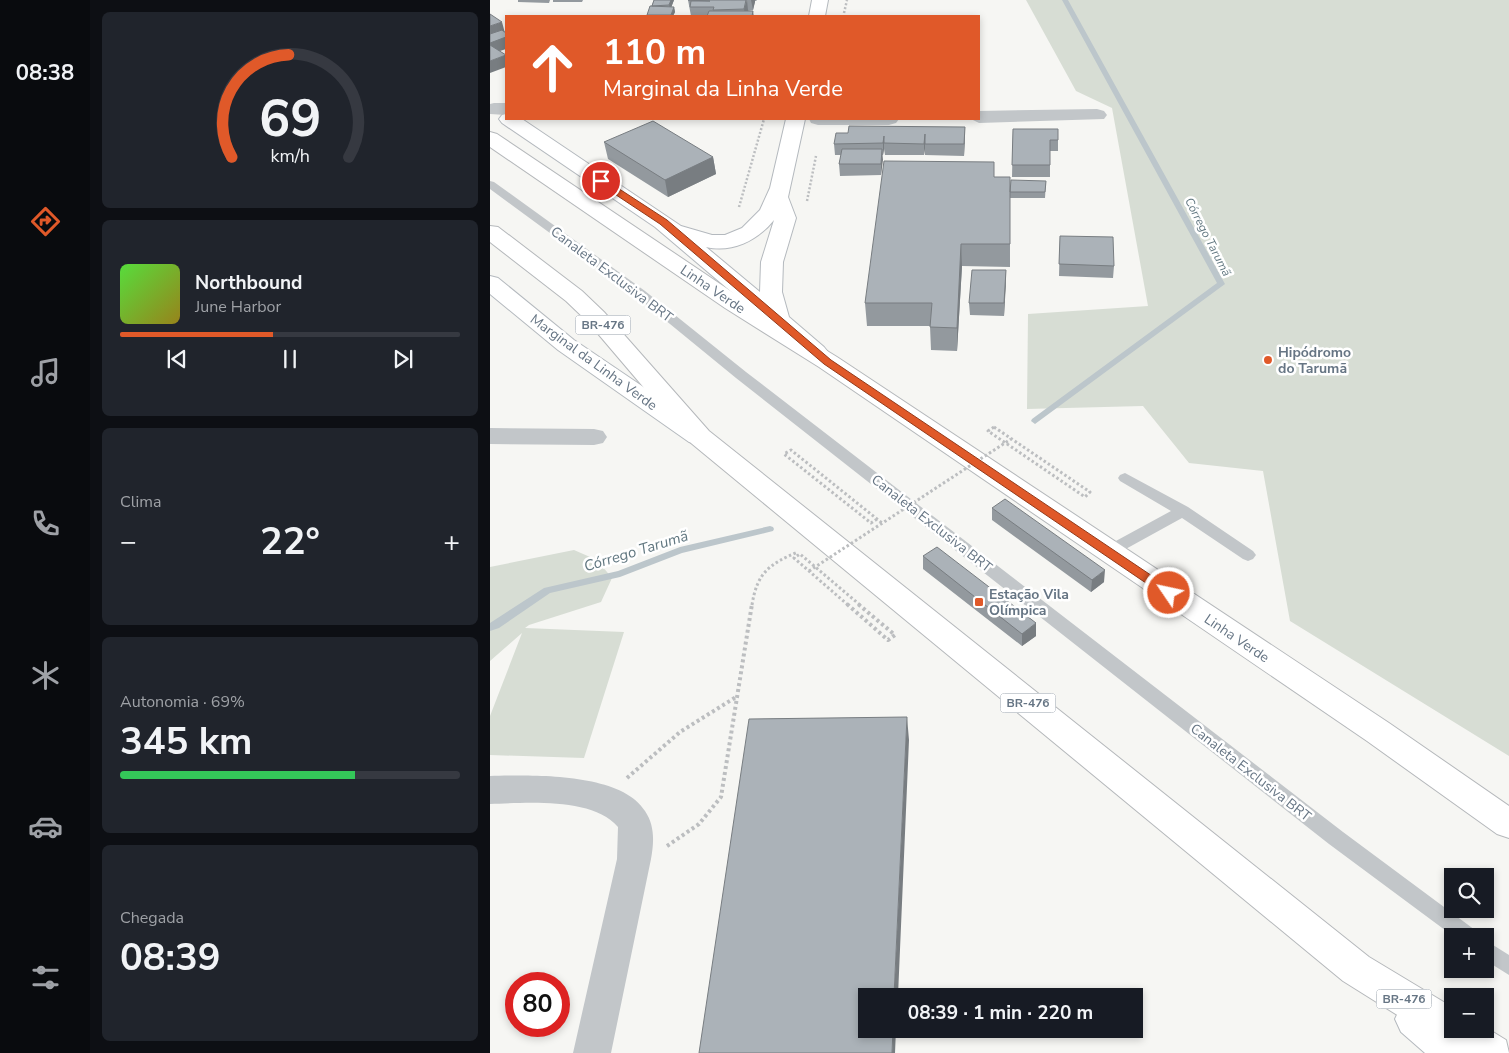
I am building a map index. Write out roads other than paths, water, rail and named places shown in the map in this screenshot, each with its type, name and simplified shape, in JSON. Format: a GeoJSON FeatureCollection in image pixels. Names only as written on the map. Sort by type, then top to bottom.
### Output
{"type":"FeatureCollection","features":[{"type":"Feature","properties":{"kind":"main road"},"geometry":{"type":"LineString","coordinates":[[817,15],[820,0]]}},
{"type":"Feature","properties":{"kind":"main road"},"geometry":{"type":"LineString","coordinates":[[513,120],[663,222],[828,362]]}},
{"type":"Feature","properties":{"kind":"main road"},"geometry":{"type":"LineString","coordinates":[[663,222],[696,239],[721,243],[750,234],[765,217],[778,196],[796,120]]}},
{"type":"Feature","properties":{"kind":"main road","name":"Linha Verde"},"geometry":{"type":"LineString","coordinates":[[490,138],[732,303],[828,362],[1378,732],[1509,824]]}},
{"type":"Feature","properties":{"kind":"main road"},"geometry":{"type":"LineString","coordinates":[[777,317],[771,292],[772,262],[785,218],[778,196]]}},
{"type":"Feature","properties":{"kind":"main road","name":"BR-476"},"geometry":{"type":"LineString","coordinates":[[490,232],[574,296],[589,310],[700,437],[1356,970],[1444,1024]]}},
{"type":"Feature","properties":{"kind":"main road","name":"Marginal da Linha Verde"},"geometry":{"type":"LineString","coordinates":[[490,283],[566,345],[700,437]]}},
{"type":"Feature","properties":{"kind":"main road"},"geometry":{"type":"LineString","coordinates":[[1356,970],[1454,1053]]}},
{"type":"Feature","properties":{"kind":"main road","name":"BR-476"},"geometry":{"type":"LineString","coordinates":[[1468,1038],[1493,1053]]}},
{"type":"Feature","properties":{"kind":"street"},"geometry":{"type":"LineString","coordinates":[[980,117],[1097,115]]}},
{"type":"Feature","properties":{"kind":"street"},"geometry":{"type":"LineString","coordinates":[[490,436],[594,437]]}},
{"type":"Feature","properties":{"kind":"street"},"geometry":{"type":"LineString","coordinates":[[490,790],[545,790],[576,793],[605,799],[622,808],[633,821],[636,841],[634,859],[592,1053]]}},
{"type":"Feature","properties":{"kind":"lane","name":"Canaleta Exclusiva BRT"},"geometry":{"type":"LineString","coordinates":[[490,184],[641,294],[741,375],[1328,832],[1457,928]]}},
{"type":"Feature","properties":{"kind":"lane"},"geometry":{"type":"LineString","coordinates":[[1125,478],[1183,511],[1248,555]]}},
{"type":"Feature","properties":{"kind":"lane"},"geometry":{"type":"LineString","coordinates":[[1108,552],[1183,511]]}},
{"type":"Feature","properties":{"kind":"lane"},"geometry":{"type":"LineString","coordinates":[[1494,955],[1509,966]]}},
{"type":"Feature","properties":{"kind":"waterway","name":"Córrego Tarumã"},"geometry":{"type":"LineString","coordinates":[[1035,421],[1221,284],[1065,0]]}},
{"type":"Feature","properties":{"kind":"waterway","name":"Córrego Tarumã"},"geometry":{"type":"LineString","coordinates":[[490,627],[496,625],[547,590],[620,574],[680,550],[770,529]]}},
{"type":"Feature","properties":{"kind":"place","name":"Hipódromo do Tarumã"},"geometry":{"type":"Point","coordinates":[1268,360]}},
{"type":"Feature","properties":{"kind":"place","name":"Estação Vila Olímpica"},"geometry":{"type":"Point","coordinates":[979,602]}}]}
